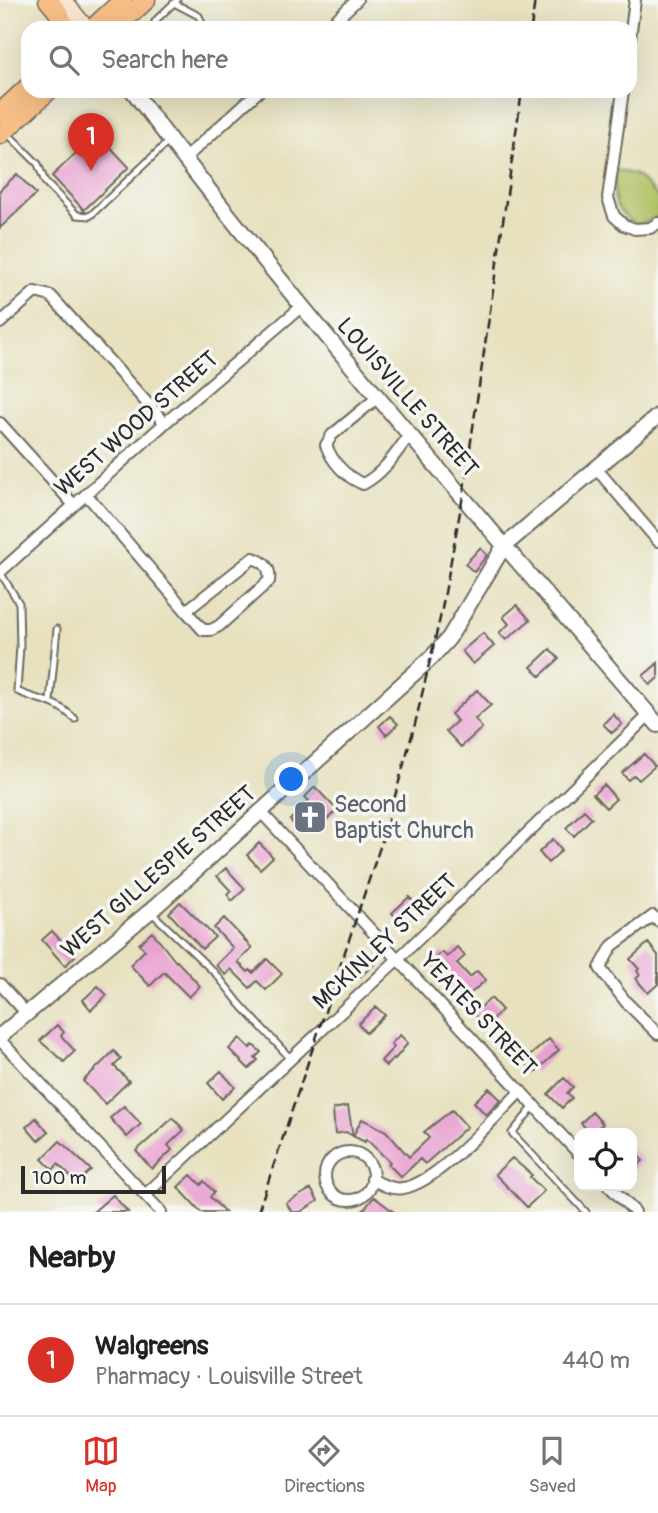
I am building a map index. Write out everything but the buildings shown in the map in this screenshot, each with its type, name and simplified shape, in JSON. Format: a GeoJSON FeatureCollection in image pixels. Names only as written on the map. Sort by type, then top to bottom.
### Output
{"type":"FeatureCollection","features":[{"type":"Feature","properties":{"kind":"main road"},"geometry":{"type":"LineString","coordinates":[[48,0],[63,21]]}},
{"type":"Feature","properties":{"kind":"main road"},"geometry":{"type":"LineString","coordinates":[[63,0],[80,21]]}},
{"type":"Feature","properties":{"kind":"main road"},"geometry":{"type":"LineString","coordinates":[[100,21],[123,0]]}},
{"type":"Feature","properties":{"kind":"main road"},"geometry":{"type":"LineString","coordinates":[[124,21],[146,0]]}},
{"type":"Feature","properties":{"kind":"main road"},"geometry":{"type":"LineString","coordinates":[[0,113],[21,94]]}},
{"type":"Feature","properties":{"kind":"main road"},"geometry":{"type":"LineString","coordinates":[[2,133],[40,98]]}},
{"type":"Feature","properties":{"kind":"street"},"geometry":{"type":"LineString","coordinates":[[334,21],[357,0]]}},
{"type":"Feature","properties":{"kind":"street"},"geometry":{"type":"LineString","coordinates":[[632,21],[635,0]]}},
{"type":"Feature","properties":{"kind":"street","name":"LOUISVILLE STREET"},"geometry":{"type":"LineString","coordinates":[[138,98],[183,160],[301,307],[654,720]]}},
{"type":"Feature","properties":{"kind":"street"},"geometry":{"type":"LineString","coordinates":[[183,160],[251,98]]}},
{"type":"Feature","properties":{"kind":"street"},"geometry":{"type":"LineString","coordinates":[[622,98],[608,198],[614,216],[624,225],[635,229],[650,228],[658,223]]}},
{"type":"Feature","properties":{"kind":"street"},"geometry":{"type":"LineString","coordinates":[[0,323],[35,292],[51,296],[165,423]]}},
{"type":"Feature","properties":{"kind":"street","name":"WEST WOOD STREET"},"geometry":{"type":"LineString","coordinates":[[0,572],[165,423],[301,307]]}},
{"type":"Feature","properties":{"kind":"street"},"geometry":{"type":"LineString","coordinates":[[378,397],[332,435],[327,445],[330,455],[351,478],[363,484],[374,478],[387,465],[410,434]]}},
{"type":"Feature","properties":{"kind":"street","name":"WEST GILLESPIE STREET"},"geometry":{"type":"LineString","coordinates":[[0,1038],[150,911],[430,658],[449,638],[504,546],[658,416]]}},
{"type":"Feature","properties":{"kind":"street"},"geometry":{"type":"LineString","coordinates":[[0,423],[74,505]]}},
{"type":"Feature","properties":{"kind":"street"},"geometry":{"type":"LineString","coordinates":[[595,467],[658,541]]}},
{"type":"Feature","properties":{"kind":"street"},"geometry":{"type":"LineString","coordinates":[[86,495],[186,611],[203,630],[211,631],[219,626],[269,581],[270,572],[267,566],[253,558],[247,560],[186,611]]}},
{"type":"Feature","properties":{"kind":"street","name":"MCKINLEY STREET"},"geometry":{"type":"LineString","coordinates":[[145,1195],[654,720]]}},
{"type":"Feature","properties":{"kind":"street","name":"YEATES STREET"},"geometry":{"type":"LineString","coordinates":[[261,812],[574,1148]]}},
{"type":"Feature","properties":{"kind":"street"},"geometry":{"type":"LineString","coordinates":[[658,921],[653,916],[612,946],[600,968],[626,1002],[658,1034]]}},
{"type":"Feature","properties":{"kind":"street"},"geometry":{"type":"LineString","coordinates":[[0,984],[27,1014]]}},
{"type":"Feature","properties":{"kind":"street"},"geometry":{"type":"LineString","coordinates":[[0,1038],[161,1212]]}},
{"type":"Feature","properties":{"kind":"street"},"geometry":{"type":"LineString","coordinates":[[372,1179],[383,1185],[402,1188],[427,1180],[521,1091]]}},
{"type":"Feature","properties":{"kind":"street"},"geometry":{"type":"LineString","coordinates":[[350,1152],[364,1158],[372,1171],[372,1179],[365,1193],[351,1200],[330,1192],[325,1177],[329,1162],[342,1153],[350,1152]]}},
{"type":"Feature","properties":{"kind":"street"},"geometry":{"type":"LineString","coordinates":[[613,1191],[628,1210]]}},
{"type":"Feature","properties":{"kind":"lane"},"geometry":{"type":"LineString","coordinates":[[157,21],[176,1],[199,16],[201,21]]}},
{"type":"Feature","properties":{"kind":"lane"},"geometry":{"type":"LineString","coordinates":[[161,15],[169,18]]}},
{"type":"Feature","properties":{"kind":"lane"},"geometry":{"type":"LineString","coordinates":[[2,133],[38,164],[46,182],[77,215],[90,216],[169,141]]}},
{"type":"Feature","properties":{"kind":"lane"},"geometry":{"type":"LineString","coordinates":[[0,572],[19,603],[17,691],[32,698],[50,701],[64,708],[75,719]]}},
{"type":"Feature","properties":{"kind":"lane"},"geometry":{"type":"LineString","coordinates":[[50,701],[57,629]]}},
{"type":"Feature","properties":{"kind":"lane"},"geometry":{"type":"LineString","coordinates":[[150,911],[217,975],[290,1058]]}},
{"type":"Feature","properties":{"kind":"lane"},"geometry":{"type":"LineString","coordinates":[[535,1105],[512,1133],[586,1212]]}},
{"type":"Feature","properties":{"kind":"green space"},"geometry":{"type":"Polygon","coordinates":[[[615,170],[636,175],[658,197],[658,217],[637,225],[622,213],[614,196],[615,170]]]}},
{"type":"Feature","properties":{"kind":"railway"},"geometry":{"type":"LineString","coordinates":[[532,21],[535,0]]}},
{"type":"Feature","properties":{"kind":"railway"},"geometry":{"type":"LineString","coordinates":[[258,1212],[385,832],[415,724],[441,614],[463,496],[521,98]]}},
{"type":"Feature","properties":{"kind":"place","name":"Walgreens"},"geometry":{"type":"Point","coordinates":[91,171]}},
{"type":"Feature","properties":{"kind":"place","name":"Second Baptist Church"},"geometry":{"type":"Point","coordinates":[310,817]}}]}
